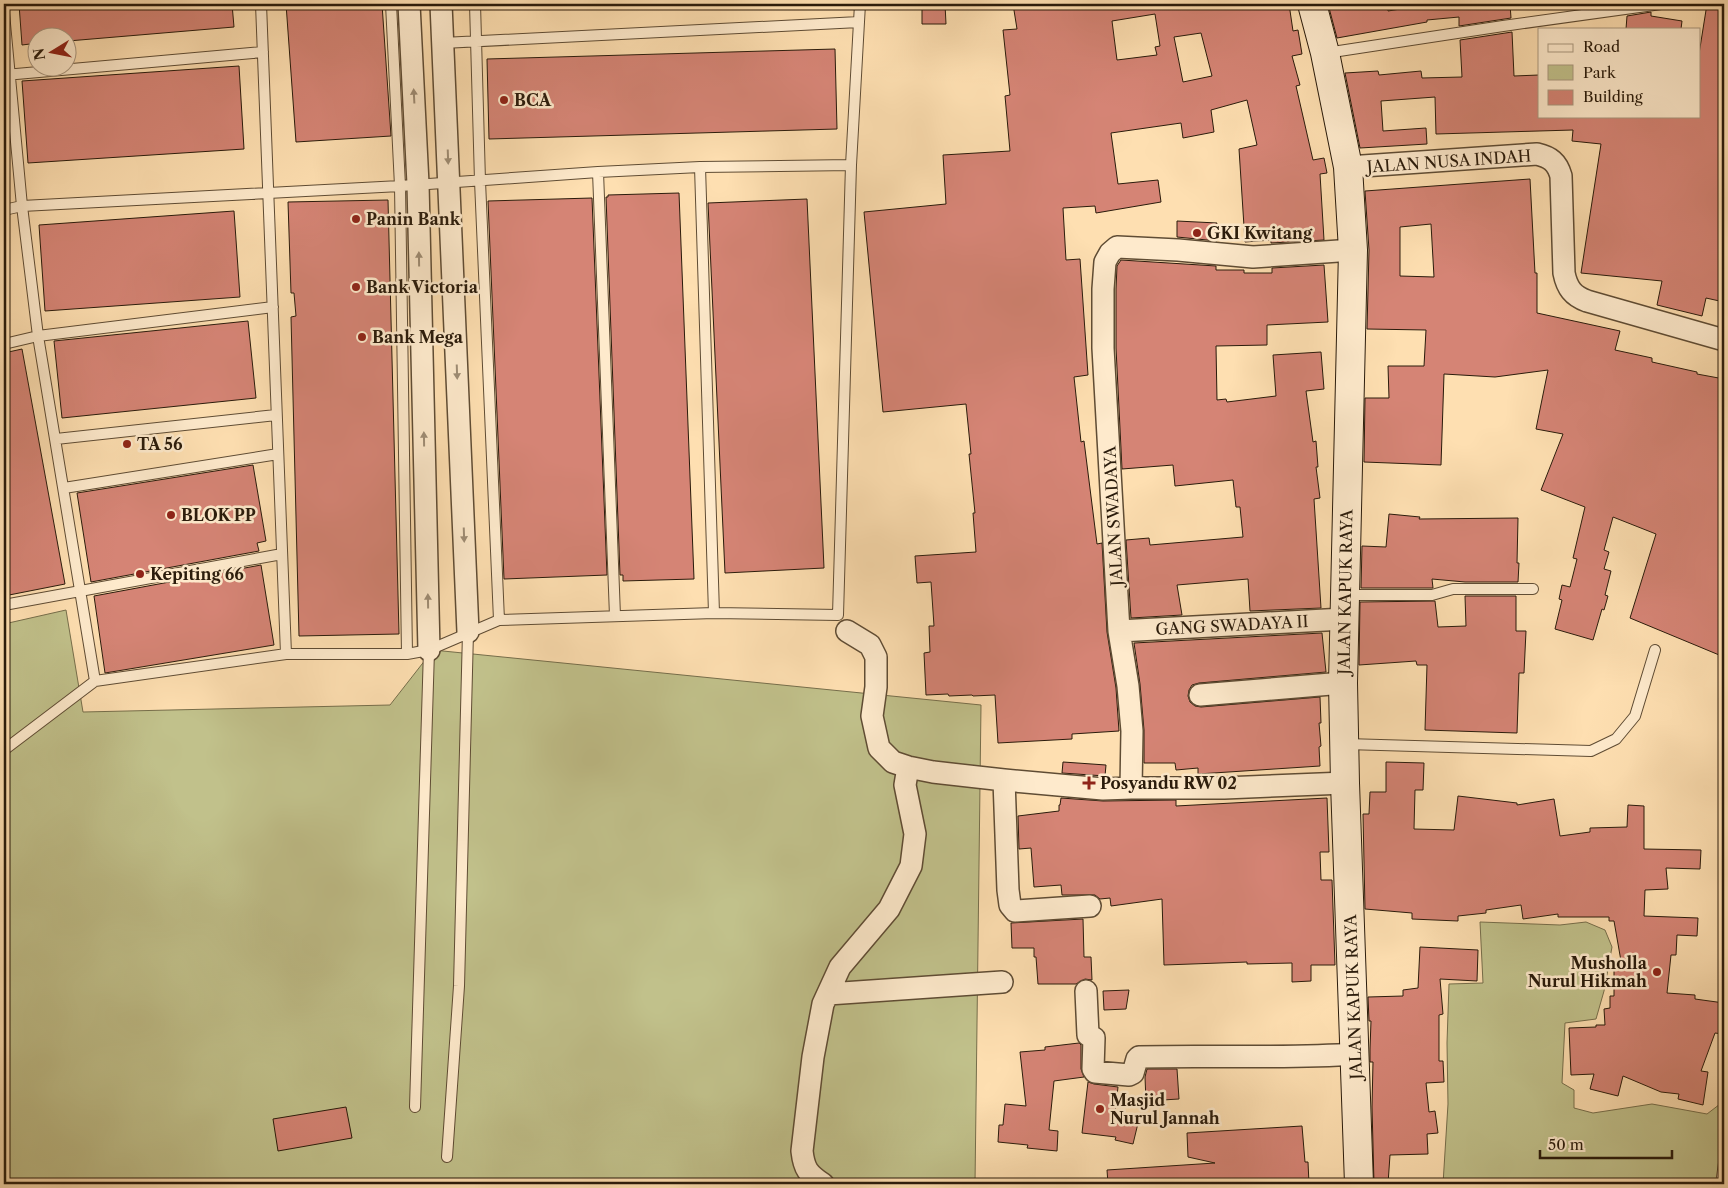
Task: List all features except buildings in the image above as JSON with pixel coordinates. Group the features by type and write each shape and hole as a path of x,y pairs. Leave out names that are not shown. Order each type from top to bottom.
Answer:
{"main road":[{"name":"JALAN KAPUK RAYA","path":"1312,4 1325,53 1348,167 1353,250 1343,684 1359,1184"}],"street":[{"path":"410,4 409,185 429,650"},
{"path":"441,4 468,632"},
{"name":"JALAN NUSA INDAH","path":"1348,167 1537,154 1546,156 1553,160 1558,167 1560,176 1564,273 1566,283 1572,292 1578,298 1587,302 1724,340"},
{"name":"JALAN SWADAYA","path":"1131,788 1132,731 1128,686 1119,632 1103,328 1103,289 1106,262 1110,253 1117,248 1178,250 1252,258 1353,250"},
{"name":"GANG SWADAYA II","path":"1119,632 1344,607"},
{"path":"842,623 870,644 876,658 876,686 872,716 878,748 893,762 908,767 933,772 1102,789 1224,788 1345,783"},
{"path":"1200,695 1343,684"},
{"path":"822,1184 811,1176 803,1165 802,1151 813,1057 823,1004 840,967 889,909 911,866 915,834 905,785 908,767"},
{"path":"1004,780 1010,905 1016,911 1090,906"},
{"path":"828,994 1002,982"},
{"path":"1086,991 1088,1035 1094,1038 1093,1069 1095,1072 1130,1075 1133,1073 1139,1058 1188,1056 1314,1057 1355,1054"}],"lane":[{"path":"261,4 286,654"},
{"path":"392,4 409,185 407,654"},
{"path":"475,4 480,181 499,620"},
{"path":"4,750 95,681 286,654 407,654 429,650 499,620 714,613 842,623 851,165 860,4"},
{"path":"1325,53 1661,4"},
{"path":"4,13 7,75 38,336 95,681"},
{"path":"443,43 859,22"},
{"path":"7,75 263,52"},
{"path":"4,210 22,206 449,183 598,172 700,167 851,165"},
{"path":"700,167 714,613"},
{"path":"598,172 615,616"},
{"path":"4,344 38,336 273,307"},
{"path":"56,439 276,415"},
{"path":"64,488 278,454"},
{"path":"4,605 282,554"},
{"path":"1344,607 1432,595 1453,589 1533,589"},
{"path":"447,1157 459,986 468,632"},
{"path":"415,1107 429,650"},
{"path":"1344,744 1591,751 1616,739 1635,716 1655,650"},
{"path":"1721,1184 1724,1163"}],"green space":[{"path":"66,610 83,712 390,705 433,650 981,705 975,1184 10,1184 4,1150 4,624"},
{"path":"1480,922 1560,925 1586,922 1605,930 1612,947 1604,991 1596,1019 1565,1023 1562,1083 1574,1090 1574,1108 1593,1113 1652,1104 1707,1114 1724,1101 1724,1184 1443,1184 1448,1104 1447,1043 1449,984 1483,983"}],"place":[{"name":"BCA","path":"504,100"},
{"name":"Panin Bank","path":"356,219"},
{"name":"GKI Kwitang","path":"1197,233"},
{"name":"Bank Victoria","path":"356,287"},
{"name":"Bank Mega","path":"362,337"},
{"name":"TA 56","path":"127,444"},
{"name":"BLOK PP","path":"171,515"},
{"name":"Kepiting 66","path":"140,574"},
{"name":"Posyandu RW 02","path":"1089,783"},
{"name":"Musholla Nurul Hikmah","path":"1657,972"},
{"name":"Masjid Nurul Jannah","path":"1100,1109"}]}
